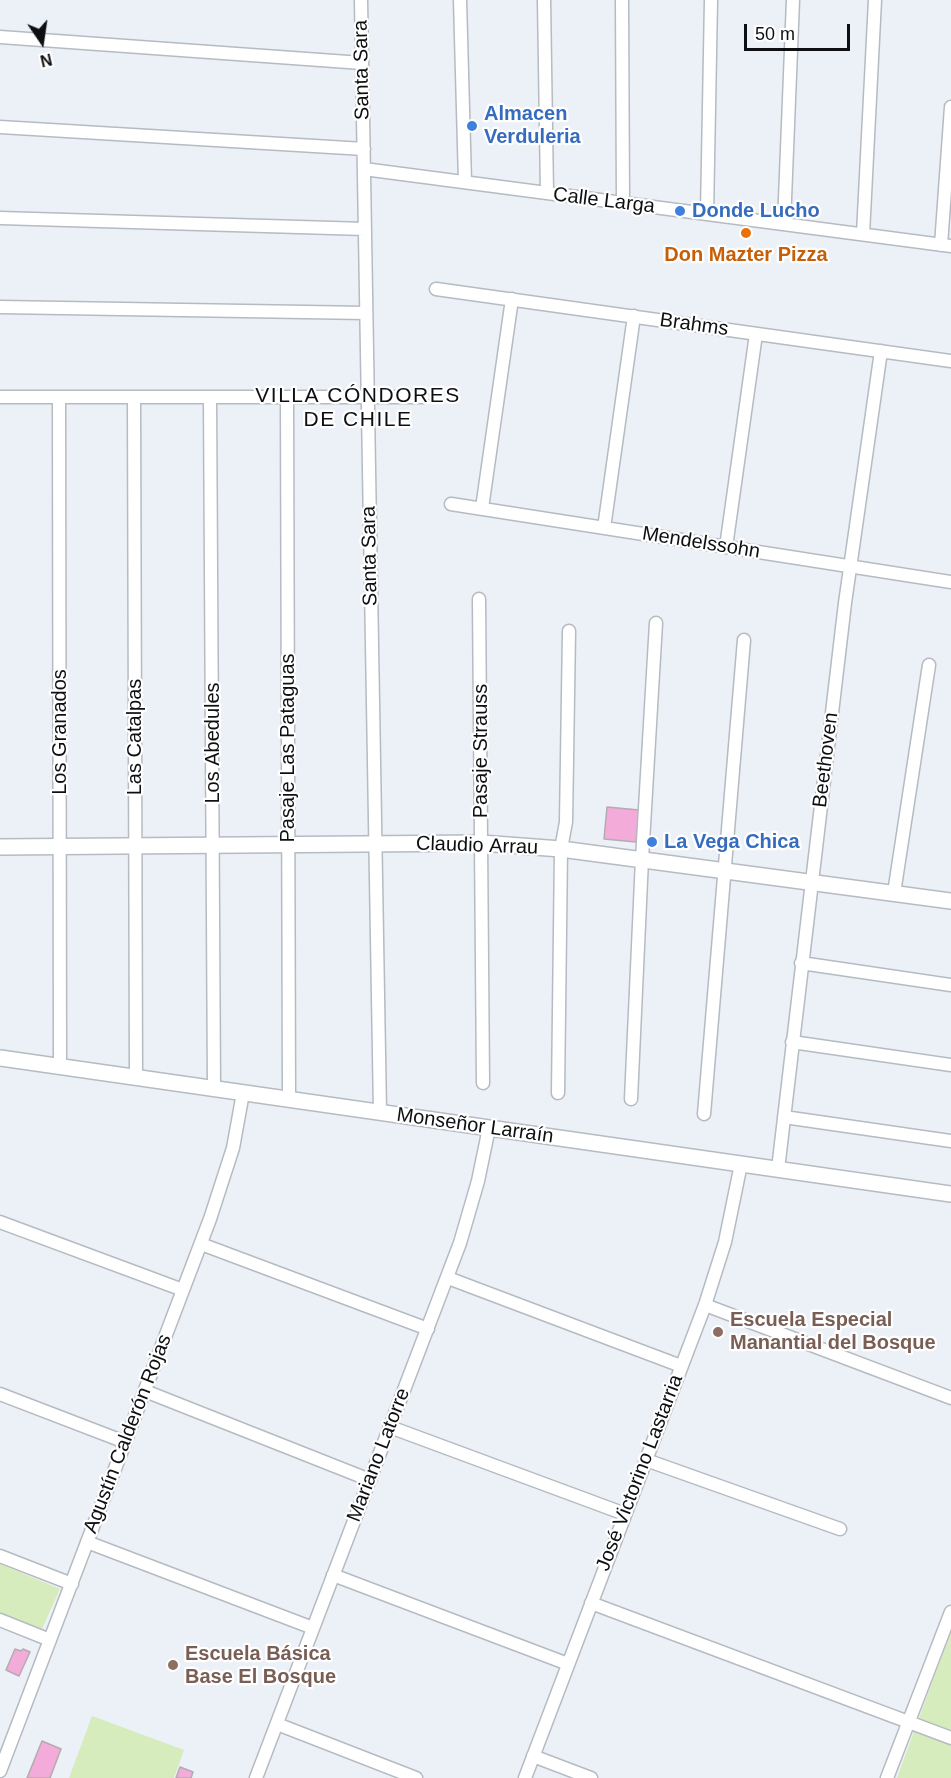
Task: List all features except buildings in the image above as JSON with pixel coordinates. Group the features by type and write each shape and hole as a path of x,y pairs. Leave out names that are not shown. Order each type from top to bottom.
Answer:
{"street":[{"name":"Santa Sara","path":"361,0 380,1112"},
{"path":"460,0 465,182"},
{"path":"544,0 547,193"},
{"path":"622,0 623,203"},
{"path":"707,214 711,0"},
{"path":"784,224 793,0"},
{"path":"863,234 875,0"},
{"path":"0,37 362,63"},
{"path":"946,245 951,107"},
{"path":"0,127 364,148"},
{"name":"Calle Larga","path":"364,169 946,245"},
{"path":"0,218 365,229"},
{"name":"Brahms","path":"436,289 951,361"},
{"path":"482,508 512,299"},
{"path":"0,307 366,313"},
{"path":"604,528 634,316"},
{"path":"726,547 756,334"},
{"name":"Beethoven","path":"778,1169 849,566 881,351"},
{"path":"0,397 423,397"},
{"name":"Los Granados","path":"59,397 60,1067"},
{"name":"Las Catalpas","path":"134,397 136,1078"},
{"name":"Los Abedules","path":"210,397 214,1089"},
{"name":"Pasaje Las Pataguas","path":"287,397 289,1099"},
{"name":"Mendelssohn","path":"451,504 951,582"},
{"name":"Pasaje Strauss","path":"480,599 483,1083"},
{"path":"631,1099 656,623"},
{"path":"558,1093 561,849 566,822 569,631"},
{"path":"704,1114 744,640"},
{"path":"894,893 928,665"},
{"name":"Claudio Arrau","path":"0,847 481,843 561,849 951,901"},
{"path":"801,963 951,985"},
{"path":"792,1042 951,1065"},
{"name":"Monseñor Larraín","path":"0,1058 951,1194"},
{"name":"Agustín Calderón Rojas","path":"0,1771 201,1244 230,1158 243,1093"},
{"path":"784,1117 951,1141"},
{"name":"Mariano Latorre","path":"256,1778 448,1278 471,1208 489,1128"},
{"name":"José Victorino Lastarria","path":"525,1778 705,1305 725,1242 741,1164"},
{"path":"0,1222 183,1290"},
{"path":"201,1244 428,1329"},
{"path":"448,1278 681,1366"},
{"path":"705,1305 951,1398"},
{"path":"145,1391 370,1480"},
{"path":"0,1394 125,1442"},
{"path":"390,1427 625,1514"},
{"path":"646,1460 840,1529"},
{"path":"87,1542 313,1628"},
{"path":"0,1556 72,1584"},
{"path":"333,1575 568,1664"},
{"path":"591,1603 951,1738"},
{"path":"887,1778 951,1612"},
{"path":"0,1620 50,1640"},
{"path":"277,1724 416,1778"},
{"path":"533,1756 591,1778"}],"green space":[{"path":"0,1564 60,1589 42,1629 0,1613"},
{"path":"951,1631 951,1778 897,1778"},
{"path":"92,1716 184,1750 174,1778 69,1778"}],"place":[{"name":"Almacen Verduleria","path":"472,126"},
{"name":"Donde Lucho","path":"680,211"},
{"name":"Don Mazter Pizza","path":"746,233"},
{"name":"La Vega Chica","path":"652,842"},
{"name":"Escuela Especial Manantial del Bosque","path":"718,1332"},
{"name":"Escuela Básica Base El Bosque","path":"173,1665"}],"district":[{"name":"VILLA CÓNDORES DE CHILE","path":"358,408"}]}
